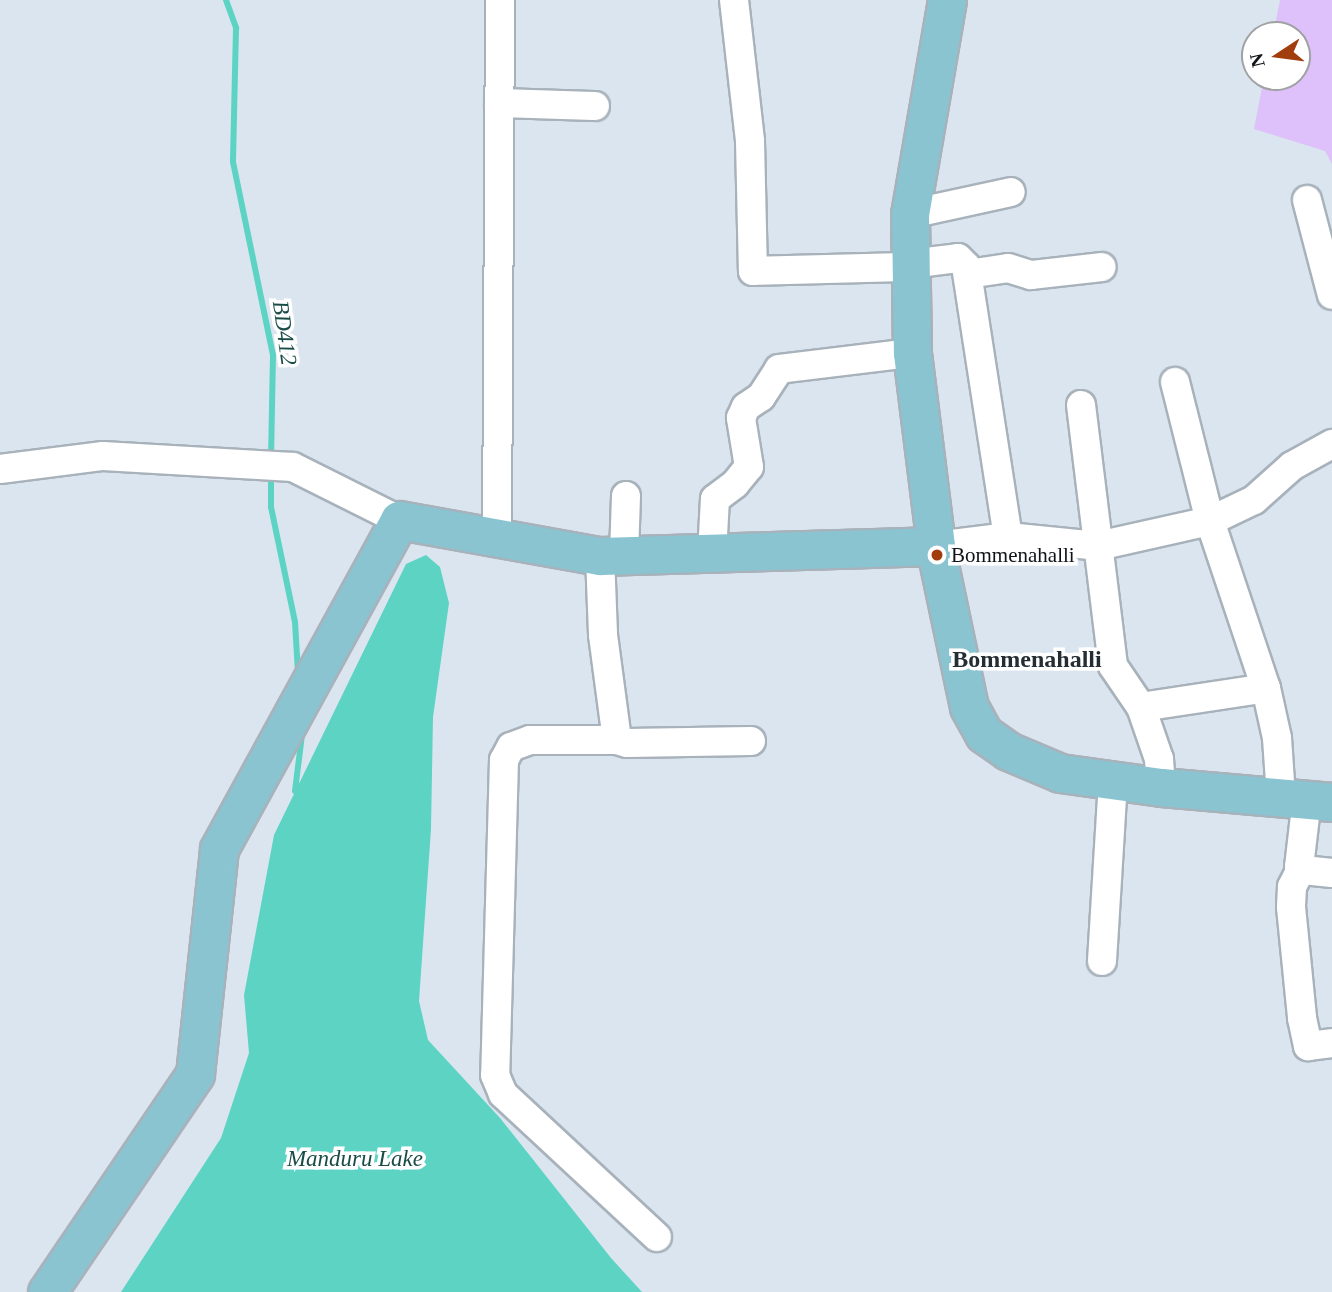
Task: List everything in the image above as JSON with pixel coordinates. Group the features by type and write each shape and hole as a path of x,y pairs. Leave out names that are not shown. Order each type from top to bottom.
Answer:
{"main road":[{"path":"947,0 910,214 912,353 936,546 969,707 984,734 1008,751 1060,773 1113,782 1307,799"},
{"path":"47,1292 195,1074 219,849 400,520 612,556 713,550 936,546"}],"street":[{"path":"496,538 500,0"},
{"path":"734,0 750,141 753,271 910,266 958,258 966,266 1008,537"},
{"path":"499,103 595,106"},
{"path":"910,214 1012,192"},
{"path":"1307,200 1332,295"},
{"path":"968,274 1008,268 1031,275 1102,267"},
{"path":"713,550 715,499 735,484 748,467 741,418 746,407 761,397 779,369 912,353"},
{"path":"1175,382 1210,521 1266,688 1277,738 1307,799 1301,869 1292,887 1291,907 1302,1018 1308,1046 1332,1043"},
{"path":"1080,405 1113,666 1141,707 1159,759 1161,787"},
{"path":"936,546 1008,537 1098,545 1210,521 1254,500 1292,466 1332,444"},
{"path":"0,469 103,456 293,467 400,520"},
{"path":"617,740 603,635 612,556 626,496"},
{"path":"1141,707 1266,688"},
{"path":"657,1237 503,1094 495,1075 504,760 511,747 530,740 617,740 626,743 751,741"},
{"path":"1102,961 1113,782"},
{"path":"1301,869 1332,873"}],"shaded area":[{"path":"1280,0 1332,0 1332,164 1325,151 1254,129 1261,91 1311,91 1311,21 1276,21"}],"water":[{"name":"Manduru Lake","path":"426,555 440,567 449,603 433,717 431,829 419,1001 428,1040 500,1118 611,1258 642,1292 121,1292 221,1138 249,1053 244,995 274,835 406,564"}],"waterway":[{"name":"BD412","path":"226,0 236,28 233,162 273,355 271,458"},
{"name":"BD412","path":"271,472 271,507 295,622 298,672"},
{"name":"BD412","path":"295,791 303,727"}],"place":[{"name":"Bommenahalli","path":"937,555"}],"district":[{"name":"Bommenahalli","path":"1027,660"}]}
